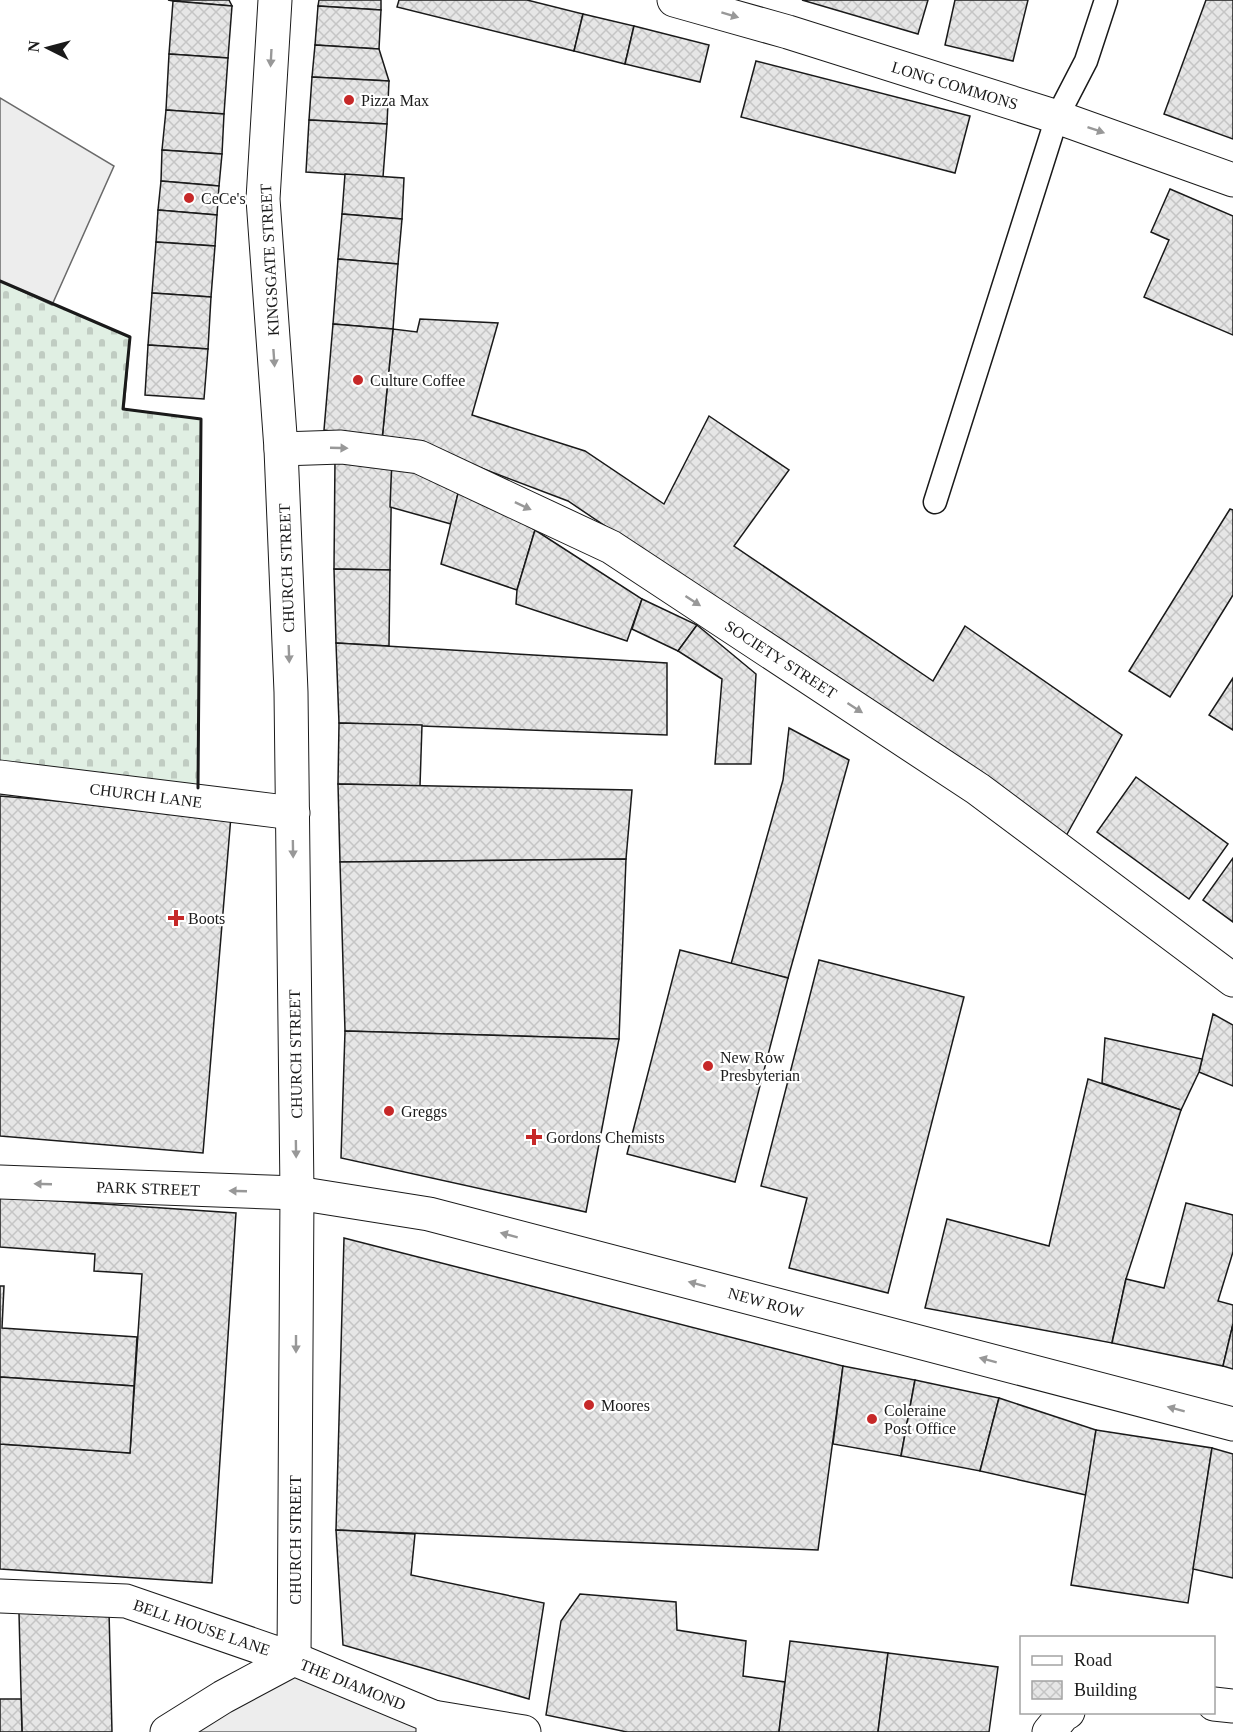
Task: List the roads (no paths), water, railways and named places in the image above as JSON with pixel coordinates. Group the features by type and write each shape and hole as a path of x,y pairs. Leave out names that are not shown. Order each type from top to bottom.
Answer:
{"street":[{"name":"KINGSGATE STREET","path":"275,0 263,199 281,448"},
{"name":"LONG COMMONS","path":"674,0 788,32 1057,117 1233,180"},
{"name":"SOCIETY STREET","path":"281,448 341,447 419,457 611,547 978,789 1233,980"},
{"name":"CHURCH STREET","path":"281,448 291,692 297,1193 294,1659"},
{"name":"CHURCH LANE","path":"0,777 292,813"},
{"name":"PARK STREET","path":"0,1182 297,1193"},
{"name":"NEW ROW","path":"297,1193 429,1214 1233,1424"},
{"name":"BELL HOUSE LANE","path":"0,1596 126,1601 294,1659"},
{"name":"THE DIAMOND","path":"167,1732 223,1697 294,1659 433,1724 524,1732"},
{"path":"1215,1704 1233,1706"},
{"path":"1049,1732 1066,1714"}],"lane":[{"path":"935,502 1057,117 1086,61 1106,0"}],"place":[{"name":"Pizza Max","path":"349,100"},
{"name":"CeCe's","path":"189,198"},
{"name":"Culture Coffee","path":"358,380"},
{"name":"Boots","path":"176,918"},
{"name":"New Row Presbyterian","path":"708,1066"},
{"name":"Greggs","path":"389,1111"},
{"name":"Gordons Chemists","path":"534,1137"},
{"name":"Moores","path":"589,1405"},
{"name":"Coleraine Post Office","path":"872,1419"}]}
